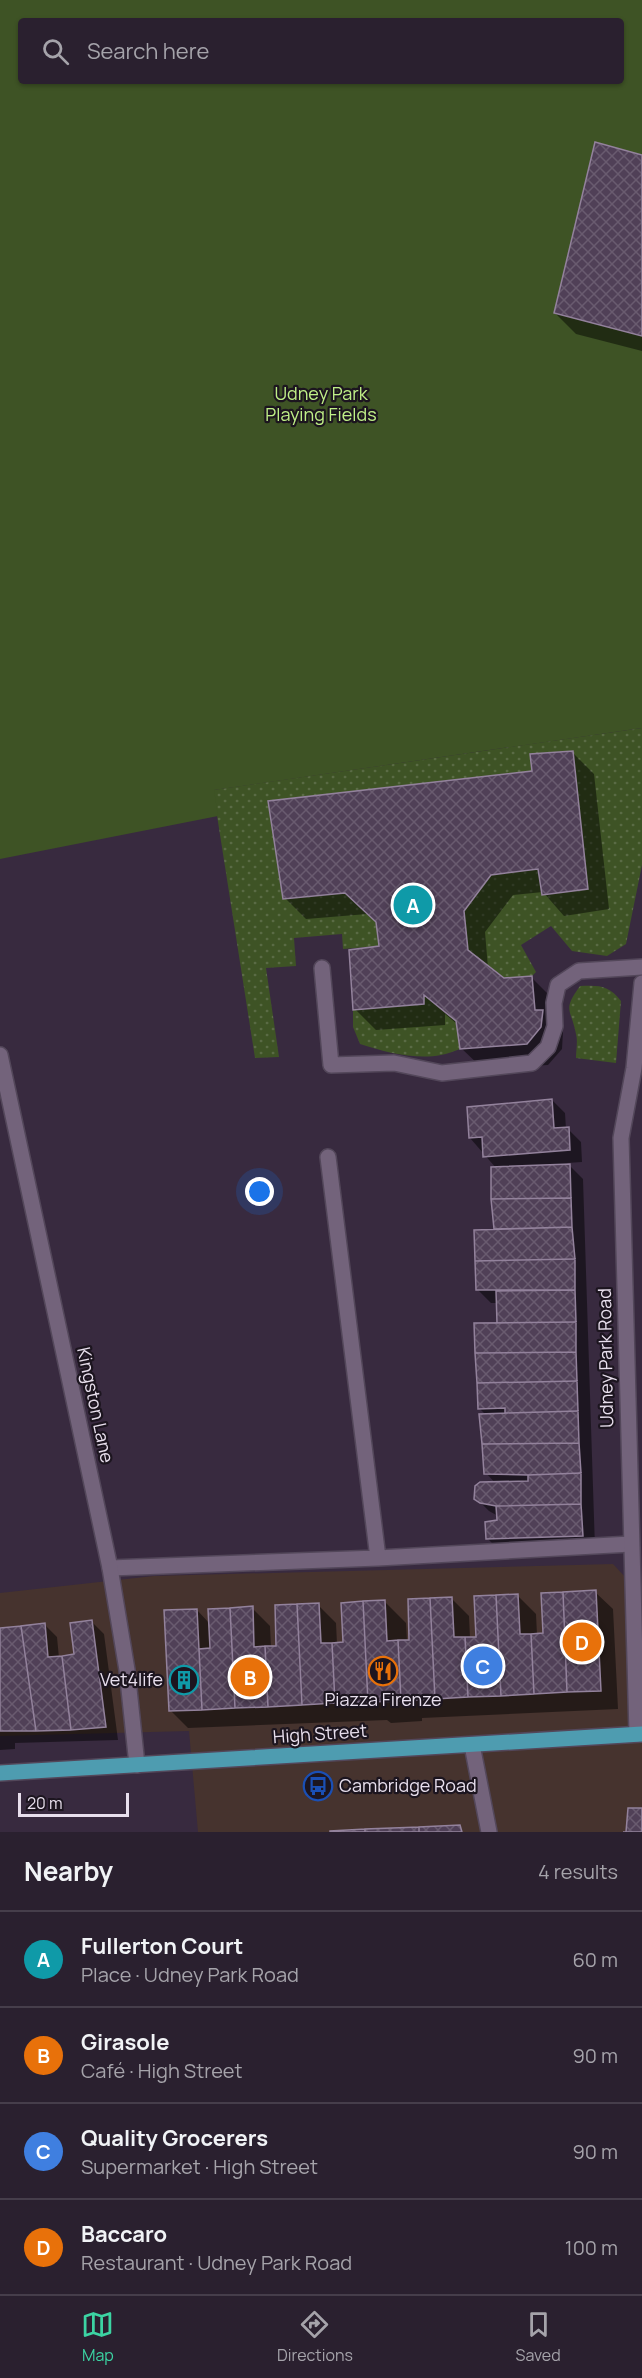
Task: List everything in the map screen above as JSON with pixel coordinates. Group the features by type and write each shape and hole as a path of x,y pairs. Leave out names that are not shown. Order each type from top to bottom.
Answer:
{"main road":[{"name":"High Street","path":"0,1773 640,1734"}],"street":[{"path":"322,968 331,1065 394,1064 442,1073 532,1063 548,1047 555,1026 554,1003 558,985 579,971 642,967"},
{"name":"Udney Park Road","path":"640,1734 631,1544 621,1138 634,1068 642,983"},
{"name":"Kingston Lane","path":"0,1055 110,1568 127,1670 137,1765"},
{"path":"328,1157 378,1558"},
{"path":"110,1568 378,1558 631,1544"},
{"path":"472,1745 489,1832"}],"shaded area":[{"path":"613,1564 642,1595 642,1832 198,1832 189,1731 0,1736 0,1593 154,1576"}],"green space":[{"name":"Udney Park Playing Fields","path":"0,0 642,0 642,728 214,790 218,816 0,859"},
{"path":"642,728 642,865 626,944 607,956 572,951 551,926 521,945 536,972 532,976 504,978 468,950 464,911 491,875 538,869 542,895 588,888 573,751 530,754 532,771 268,801 283,899 345,893 376,922 379,946 343,949 342,934 294,938 296,966 266,968 279,1057 255,1058 213,790"},
{"path":"580,986 603,987 621,1001 616,1063 576,1058 577,1037 569,1010 571,1000"},
{"path":"424,995 456,1021 460,1049 441,1055 421,1057 360,1044 353,1027 353,1010 424,1004"}],"building":[{"path":"595,142 642,155 642,336 554,313"},
{"path":"573,751 588,889 542,895 538,869 491,875 464,911 468,950 504,978 532,976 535,1010 543,1010 541,1027 527,1044 460,1049 456,1021 424,995 424,1004 353,1010 349,950 379,946 376,922 345,893 283,899 268,801 532,771 530,754"},
{"path":"552,1099 554,1128 569,1127 570,1150 483,1157 482,1137 469,1138 467,1107"},
{"path":"570,1164 571,1198 491,1199 491,1167"},
{"path":"571,1198 572,1227 494,1229 491,1199"},
{"path":"572,1227 575,1259 475,1261 474,1230"},
{"path":"575,1259 575,1290 476,1290 475,1261"},
{"path":"575,1290 576,1322 497,1323 496,1291"},
{"path":"576,1322 576,1352 475,1353 474,1323"},
{"path":"576,1352 577,1381 477,1383 475,1353"},
{"path":"577,1381 578,1411 505,1413 505,1408 478,1409 477,1383"},
{"path":"578,1411 579,1443 482,1444 479,1414"},
{"path":"579,1443 581,1473 484,1474 482,1444"},
{"path":"581,1473 581,1504 496,1506 480,1503 474,1499 475,1486 480,1482 528,1481 528,1475"},
{"path":"581,1504 583,1536 486,1539 485,1522 497,1520 496,1506"},
{"path":"596,1590 601,1691 567,1692 563,1592"},
{"path":"563,1592 567,1692 534,1694 531,1634 543,1633 541,1593"},
{"path":"518,1594 520,1634 531,1634 534,1694 501,1696 496,1595"},
{"path":"496,1595 501,1696 468,1697 465,1637 476,1637 474,1596"},
{"path":"452,1597 454,1637 465,1637 468,1697 435,1699 430,1598"},
{"path":"430,1598 435,1699 401,1701 398,1640 409,1640 408,1599"},
{"name":"Piazza Firenze","path":"385,1600 387,1641 398,1640 401,1701 368,1702 363,1601"},
{"path":"363,1601 368,1702 335,1703 332,1643 343,1642 341,1603"},
{"path":"319,1603 321,1643 332,1643 335,1703 302,1705 297,1604"},
{"path":"297,1604 302,1705 268,1707 265,1646 276,1646 275,1605"},
{"path":"253,1606 254,1647 265,1646 268,1707 235,1708 230,1608"},
{"path":"230,1608 235,1708 202,1710 199,1649 210,1648 208,1609"},
{"name":"Vet4life","path":"197,1609 202,1710 169,1711 164,1610"},
{"path":"92,1620 106,1727 71,1730 62,1656 74,1654 70,1623"},
{"path":"45,1623 48,1657 62,1656 71,1730 36,1731 21,1626"},
{"path":"21,1626 36,1731 0,1731 0,1628"},
{"path":"628,1808 642,1808 642,1832 626,1832"},
{"path":"460,1825 462,1832 419,1832 419,1827"},
{"path":"419,1827 419,1832 365,1832 365,1829"},
{"path":"365,1829 365,1832 330,1832 330,1831"}],"place":[{"name":"Fullerton Court","path":"413,905"},
{"name":"Baccaro","path":"582,1642"},
{"name":"Quality Grocerers","path":"483,1666"},
{"name":"Piazza Firenze","path":"383,1671"},
{"name":"Girasole","path":"250,1677"},
{"name":"Vet4life","path":"184,1680"},
{"name":"Cambridge Road","path":"318,1786"}]}
